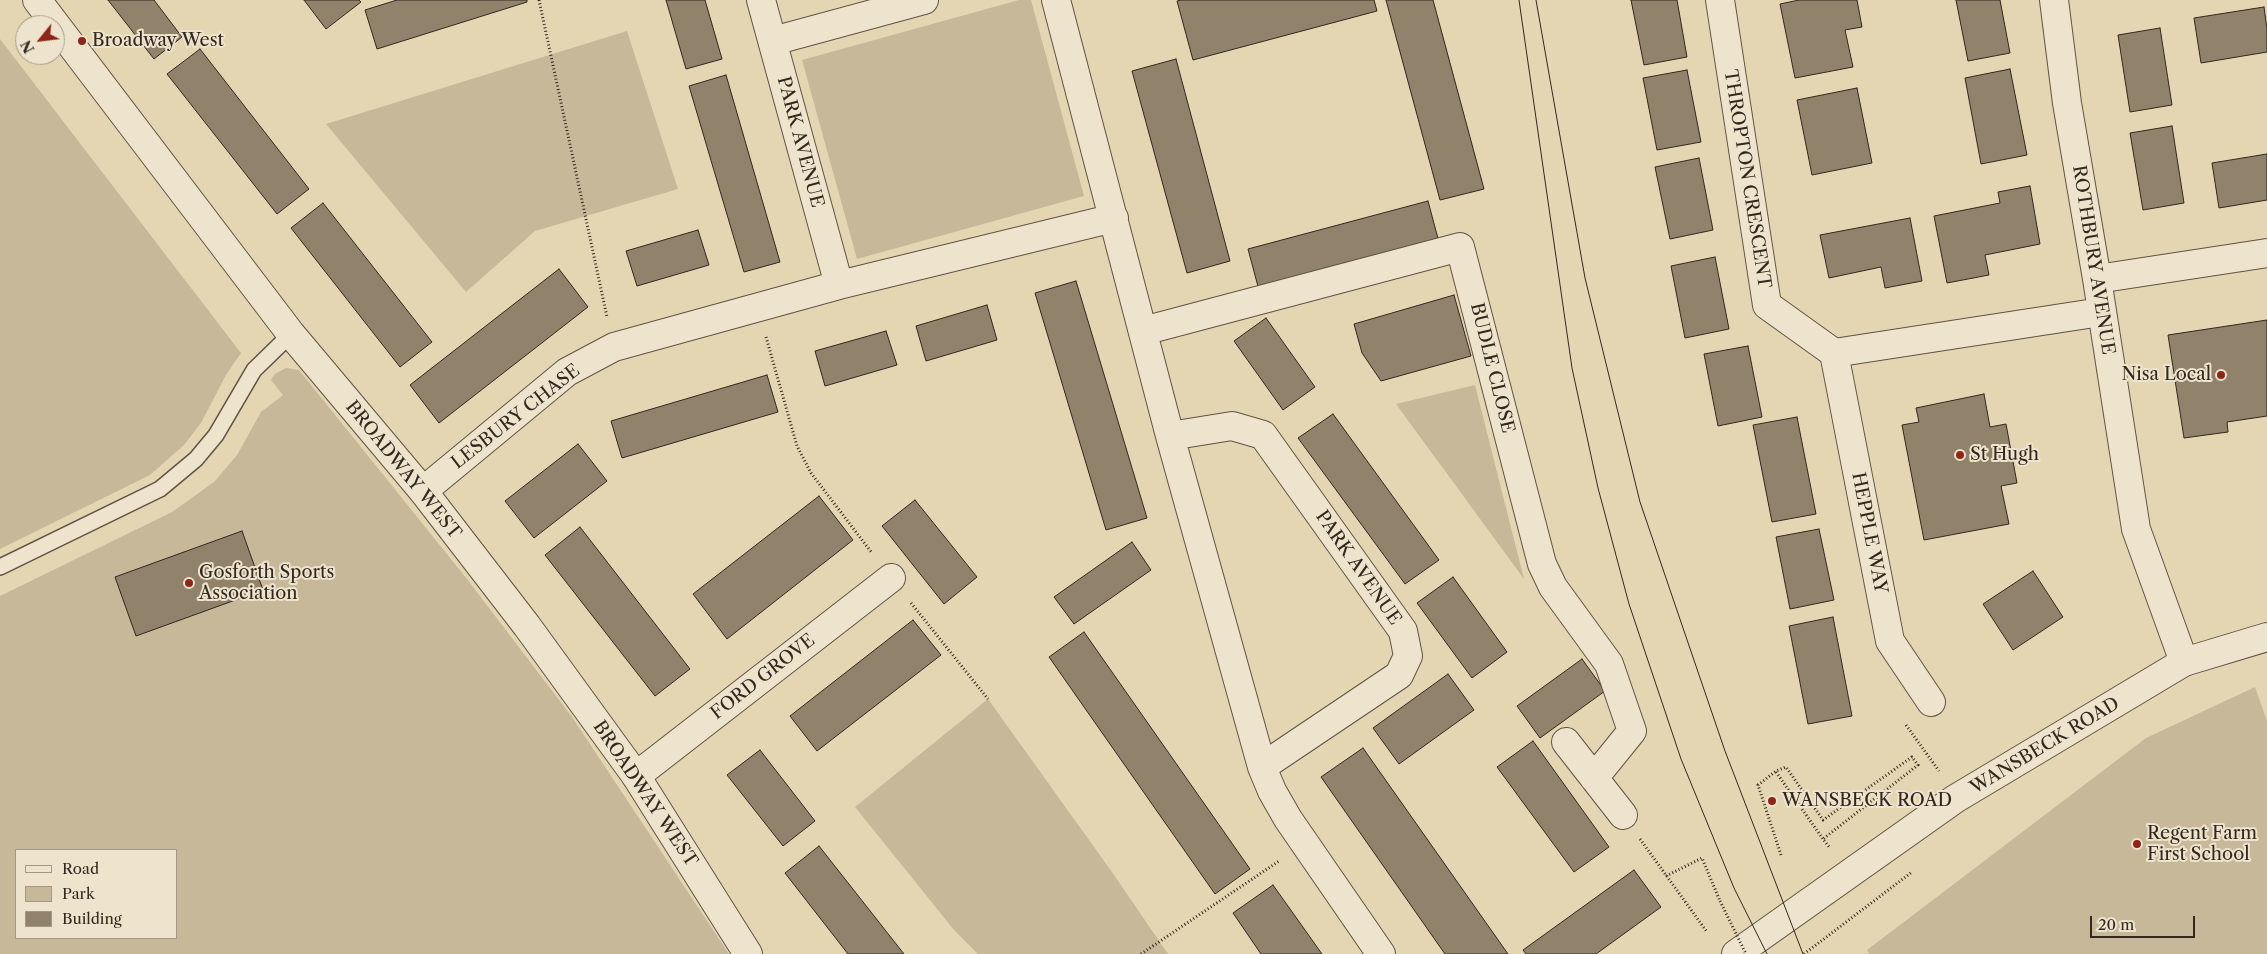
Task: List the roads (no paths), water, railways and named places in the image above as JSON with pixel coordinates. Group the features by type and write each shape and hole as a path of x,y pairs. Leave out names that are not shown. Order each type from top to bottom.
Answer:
{"street":[{"name":"BROADWAY WEST","path":"38,0 291,334 423,491 527,626 636,776 748,954"},
{"name":"PARK AVENUE","path":"761,0 839,285"},
{"path":"773,41 924,0"},
{"path":"1056,0 1170,436 1262,768 1272,792 1304,843 1380,954"},
{"name":"THROPTON CRESCENT","path":"1720,0 1766,305 1834,353"},
{"name":"ROTHBURY AVENUE","path":"2054,0 2067,103 2136,528 2184,662"},
{"path":"839,285 1114,218"},
{"name":"BUDLE CLOSE","path":"1142,331 1460,246 1542,564 1553,587 1609,664 1632,731 1594,778"},
{"path":"2097,279 2267,253"},
{"name":"LESBURY CHASE","path":"423,491 566,372 614,347 839,285"},
{"path":"1834,353 2101,312"},
{"name":"HEPPLE WAY","path":"1834,353 1890,641 1931,702"},
{"name":"PARK AVENUE","path":"1170,436 1232,426 1263,435 1402,631 1408,656 1399,675 1262,768"},
{"name":"FORD GROVE","path":"636,776 891,578"},
{"name":"WANSBECK ROAD","path":"1736,954 1955,799 2184,662 2267,637"},
{"path":"1566,742 1623,814"}],"lane":[{"path":"0,567 160,489 196,460 216,435 254,370 291,334"}],"tram line":[{"path":"1519,0 1572,368 1598,488 1629,604 1681,759 1734,888 1767,954"},
{"path":"1536,0 1585,278 1640,502 1725,751 1803,954"}],"place":[{"name":"Broadway West","path":"82,41"},
{"name":"Nisa Local","path":"2221,375"},
{"name":"St Hugh","path":"1960,455"},
{"name":"Gosforth Sports Association","path":"189,583"},
{"name":"WANSBECK ROAD","path":"1772,801"},
{"name":"Regent Farm First School","path":"2137,844"}]}
